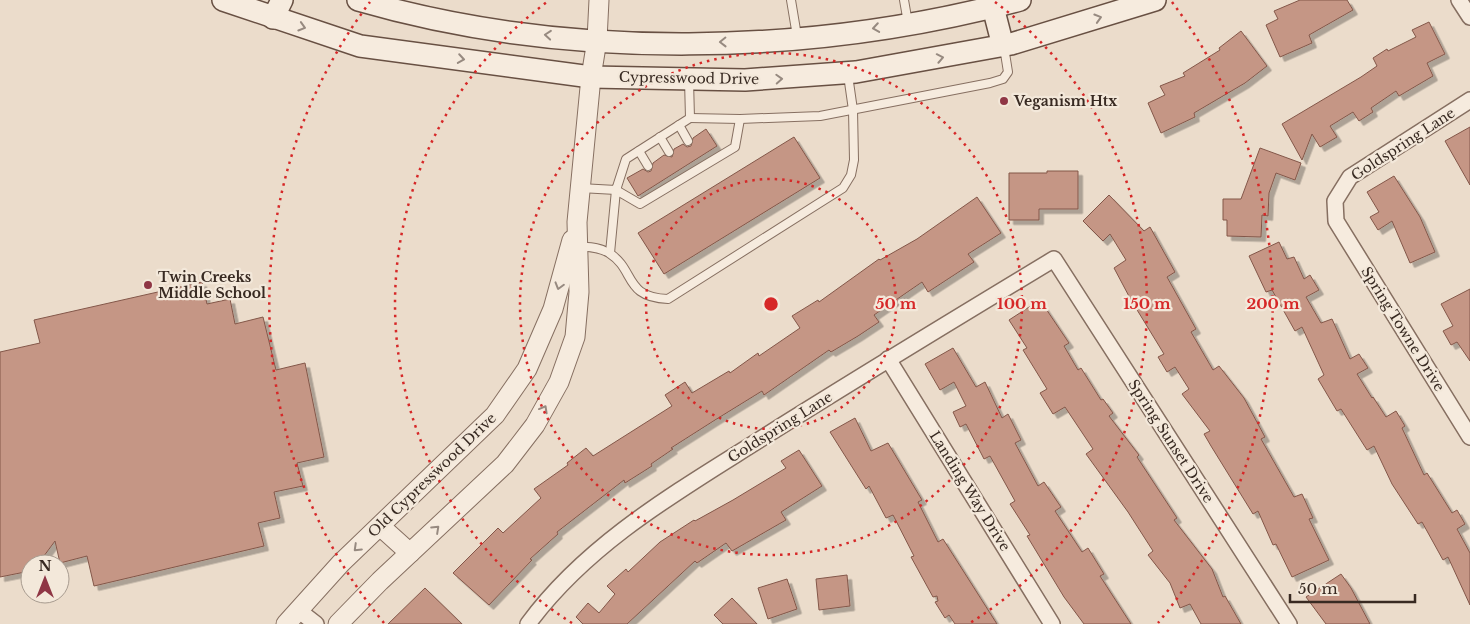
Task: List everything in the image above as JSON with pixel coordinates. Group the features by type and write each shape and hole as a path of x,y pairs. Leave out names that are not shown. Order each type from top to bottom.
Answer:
{"main road":[{"name":"Cypresswood Drive","path":"223,0 278,9 360,46 591,77 689,80 745,80 848,73 1003,46 1154,0"},
{"path":"358,0 436,19 510,32 597,40 682,43 758,42 797,38 908,23 1020,0"},
{"path":"993,7 1003,46"}],"street":[{"name":"Old Cypresswood Drive","path":"338,624 505,464 536,425 559,382 575,337 580,292 577,222 591,77 597,40 599,0"},
{"path":"1459,0 1470,16"},
{"name":"Goldspring Lane","path":"1336,221 1335,201 1350,176 1470,100"},
{"name":"Spring Towne Drive","path":"1336,221 1470,437"},
{"name":"Old Cypresswood Drive","path":"292,617 341,563 495,415 527,369 553,309 577,222"},
{"name":"Goldspring Lane","path":"528,624 540,608 588,559 663,501 888,359 1054,259"},
{"name":"Spring Sunset Drive","path":"1054,259 1289,624"},
{"name":"Landing Way Drive","path":"888,359 1052,624"},
{"path":"380,526 410,553"},
{"path":"292,617 316,624"}],"lane":[{"path":"791,0 797,38"},
{"path":"904,0 908,23"},
{"path":"610,253 616,190 626,159 690,118 740,119 820,116 990,83 1003,79 1008,72 1008,59 1003,46"},
{"path":"578,246 602,249 610,253 635,286 649,298 668,299 843,188 851,175 854,160 853,110 848,73"},
{"path":"689,80 690,118"},
{"path":"580,188 616,190 640,204 660,187 684,177 735,147 740,119"},
{"path":"679,125 688,141"},
{"path":"660,137 669,152"},
{"path":"639,151 648,166"},
{"path":"698,158 703,166"},
{"path":"680,170 684,177"}],"building":[{"path":"1300,0 1347,0 1353,10 1309,35 1312,43 1280,57 1266,25 1278,19 1274,11"},
{"path":"1429,22 1445,54 1427,63 1433,76 1399,96 1396,91 1371,108 1373,112 1359,121 1353,112 1330,126 1337,137 1320,147 1312,134 1302,160 1282,124 1377,66 1373,58 1387,49 1388,51 1416,37 1412,30"},
{"path":"1241,31 1267,66 1245,83 1194,113 1195,117 1161,133 1148,103 1165,95 1160,86 1185,76 1183,73 1220,50 1219,48"},
{"path":"1470,127 1470,185 1445,141"},
{"path":"706,129 717,146 638,196 627,178 643,169 648,172 651,171 653,163 664,155 672,157 674,149 683,144 687,147 691,146 693,138"},
{"path":"794,137 820,178 664,274 638,233"},
{"path":"1260,148 1301,163 1295,180 1276,173 1269,193 1268,216 1262,215 1261,237 1227,236 1227,220 1223,220 1223,199 1241,199"},
{"path":"1047,171 1078,171 1078,209 1039,209 1039,220 1009,220 1009,173 1047,173"},
{"path":"1394,176 1420,217 1435,252 1410,263 1392,221 1378,230 1370,217 1379,212 1367,192"},
{"path":"1109,195 1144,231 1150,227 1175,272 1167,277 1196,329 1191,332 1213,370 1219,366 1244,398 1265,437 1261,439 1294,497 1302,494 1313,518 1309,519 1329,560 1292,577 1276,544 1273,545 1258,511 1253,514 1211,446 1204,434 1210,431 1182,394 1189,389 1175,367 1167,372 1158,357 1164,354 1114,268 1126,260 1110,234 1103,241 1083,221"},
{"path":"977,197 1001,233 968,254 974,262 928,292 922,282 874,315 879,322 858,336 831,352 829,350 764,395 762,391 671,448 673,449 651,464 652,466 625,483 624,480 557,532 558,534 530,559 532,560 489,605 453,573 498,528 503,533 541,498 534,489 568,465 567,463 586,448 593,456 672,406 665,395 685,382 692,393 729,371 730,373 758,353 759,356 800,328 792,316 818,300 819,302 879,259 917,239"},
{"path":"1279,242 1287,259 1294,257 1304,279 1310,275 1319,290 1306,297 1321,323 1332,319 1350,359 1359,354 1368,368 1357,374 1386,417 1396,411 1405,426 1402,428 1424,475 1427,473 1452,513 1457,510 1465,524 1457,529 1470,553 1470,605 1448,557 1443,560 1422,522 1418,524 1392,484 1374,446 1367,450 1341,409 1337,411 1318,379 1324,375 1302,327 1295,331 1272,290 1266,292 1249,256"},
{"path":"202,282 207,304 230,299 235,324 263,317 276,370 305,363 324,457 297,463 303,486 274,492 280,518 258,523 264,546 94,586 87,556 70,560 70,554 58,554 55,541 45,554 20,554 20,573 0,577 0,352 40,343 34,320"},
{"path":"1470,289 1470,361 1457,342 1451,345 1443,331 1453,326 1441,304"},
{"path":"1040,300 1069,343 1064,346 1078,370 1081,368 1101,400 1103,399 1113,413 1109,416 1139,455 1137,457 1177,518 1174,520 1212,569 1223,597 1225,596 1241,624 1201,624 1190,604 1180,608 1170,583 1148,555 1153,551 1128,512 1086,454 1093,449 1065,407 1053,414 1040,393 1047,389 1023,350 1027,348 1009,320"},
{"path":"953,348 976,387 985,382 1002,418 1008,414 1021,440 1015,443 1038,486 1044,482 1061,507 1055,511 1082,552 1088,548 1104,574 1100,576 1131,624 1084,624 1064,597 1027,536 1030,535 1010,504 1015,501 990,456 984,459 966,424 960,427 953,412 966,406 954,382 940,390 925,364"},
{"path":"855,418 871,451 888,443 922,500 918,502 938,542 943,539 997,624 955,624 949,615 945,618 935,602 938,601 937,596 933,597 911,557 914,556 893,515 886,518 869,486 866,489 830,432"},
{"path":"799,450 822,486 781,512 786,520 732,551 726,543 697,563 695,561 627,624 583,624 576,617 588,603 599,613 615,594 607,586 626,569 628,572 660,542 694,520 733,500 786,468 781,461"},
{"path":"1341,574 1351,588 1370,624 1326,624 1306,597"},
{"path":"847,575 850,606 819,610 816,579"},
{"path":"787,579 797,609 768,619 758,588"},
{"path":"425,588 462,624 388,624"},
{"path":"732,598 757,624 723,624 714,615"}],"place":[{"name":"Veganism Htx","path":"1004,101"},
{"name":"Twin Creeks Middle School","path":"148,285"}]}
